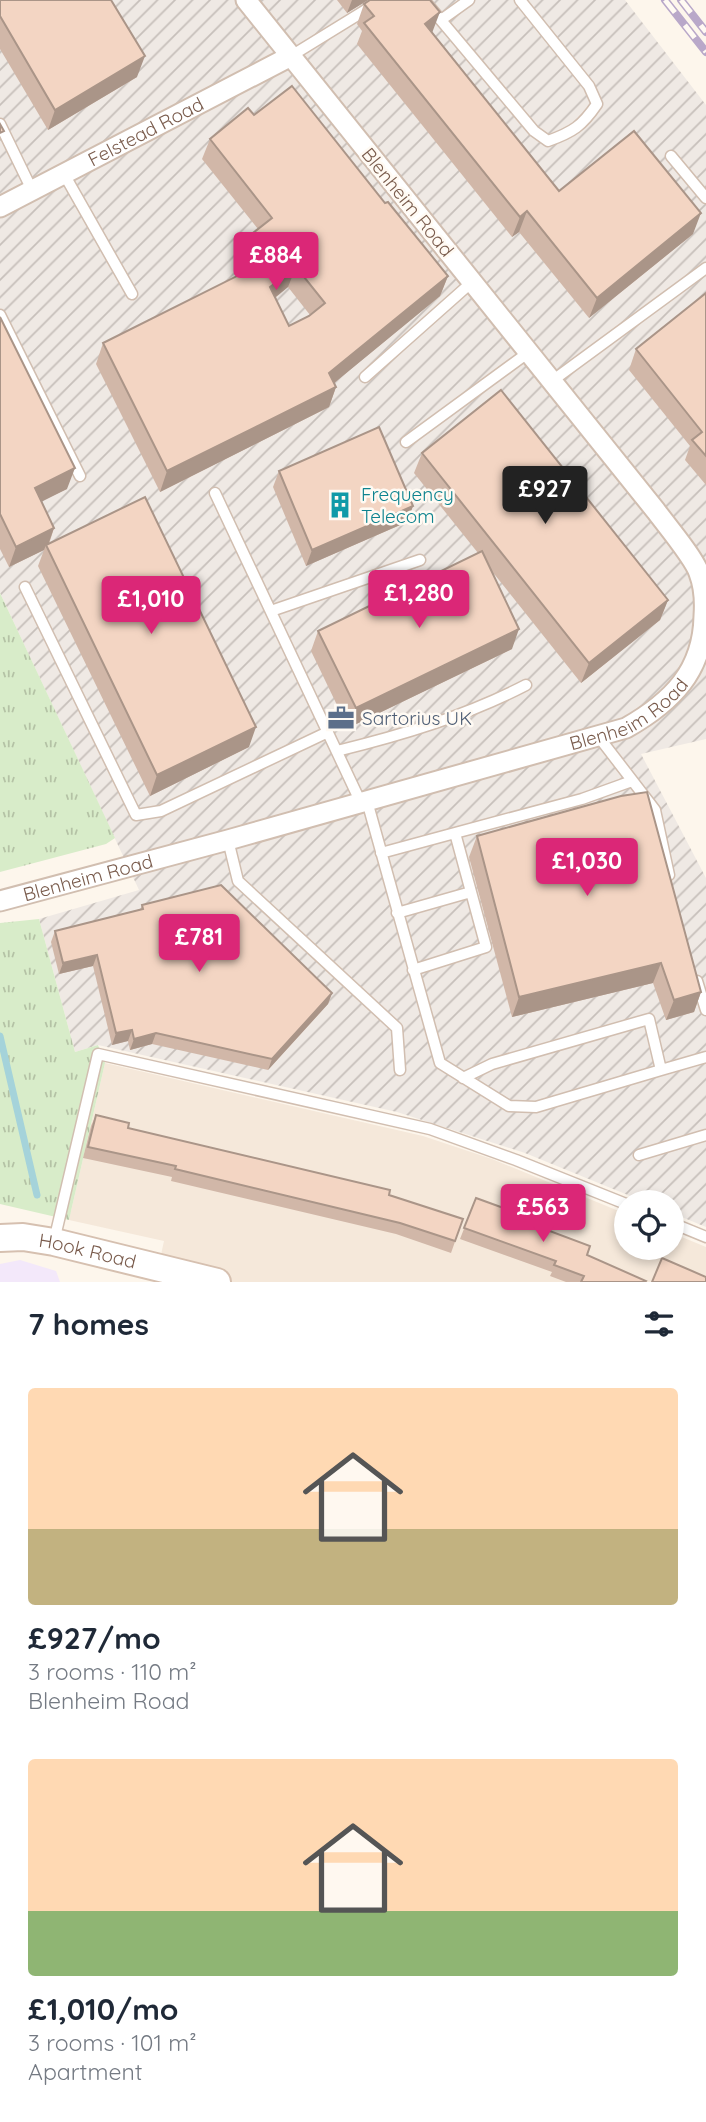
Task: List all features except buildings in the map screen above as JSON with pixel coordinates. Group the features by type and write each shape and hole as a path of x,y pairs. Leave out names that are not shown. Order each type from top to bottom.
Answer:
{"main road":[{"name":"Hook Road","path":"0,1238 23,1237 54,1242 141,1273 217,1282"}],"street":[{"name":"Blenheim Road","path":"0,901 228,840 626,727 644,717 677,691 694,664 704,638 704,587 699,572 656,511 246,0"},
{"name":"Felstead Road","path":"0,207 291,56"}],"lane":[{"path":"291,56 382,0"},
{"path":"424,0 534,131 548,141 567,134 585,122 597,104 590,86 520,0"},
{"path":"441,20 469,0"},
{"path":"0,124 32,190"},
{"path":"671,156 706,198"},
{"path":"64,174 132,294"},
{"path":"552,381 706,268"},
{"path":"365,377 472,282"},
{"path":"0,315 80,476"},
{"path":"405,442 529,352"},
{"path":"215,493 337,751 364,802 440,1062 509,1107 536,1107 706,1057"},
{"path":"271,611 420,560"},
{"path":"25,587 136,815 161,811 328,732"},
{"path":"337,751 401,735 444,720 495,701 526,685"},
{"path":"598,735 655,810 671,884"},
{"path":"381,853 582,799 632,781"},
{"path":"413,970 486,947 456,833"},
{"path":"228,840 238,881 397,1028 400,1070"},
{"path":"397,912 471,892"},
{"path":"695,972 706,1010"},
{"path":"463,1078 492,1064 649,1019 661,1070"},
{"path":"54,1242 97,1054 430,1129 614,1199"},
{"path":"639,1155 706,1135"},
{"path":"684,1228 706,1237"}],"shaded area":[{"path":"0,0 625,0 706,105 706,739 641,754 706,878 706,1227 684,1218 684,1190 616,1190 525,1153 397,1112 98,1045 75,1052 39,919 139,890 0,593"},
{"path":"105,1063 423,1136 492,1159 614,1209 614,1260 684,1260 684,1238 706,1247 706,1282 155,1282 164,1241 69,1220"},
{"path":"20,1260 56,1271 60,1282 0,1282 0,1264"}],"green space":[{"path":"0,593 115,838 106,844 0,872"},
{"path":"39,919 75,1052 98,1045 105,1063 69,1220 0,1204 0,923"}],"waterway":[{"path":"0,1036 37,1195"}],"railway":[{"path":"665,0 706,52"},
{"path":"681,0 706,32"}],"place":[{"name":"Frequency Telecom","path":"340,505"},
{"name":"Sartorius UK","path":"341,718"}]}
